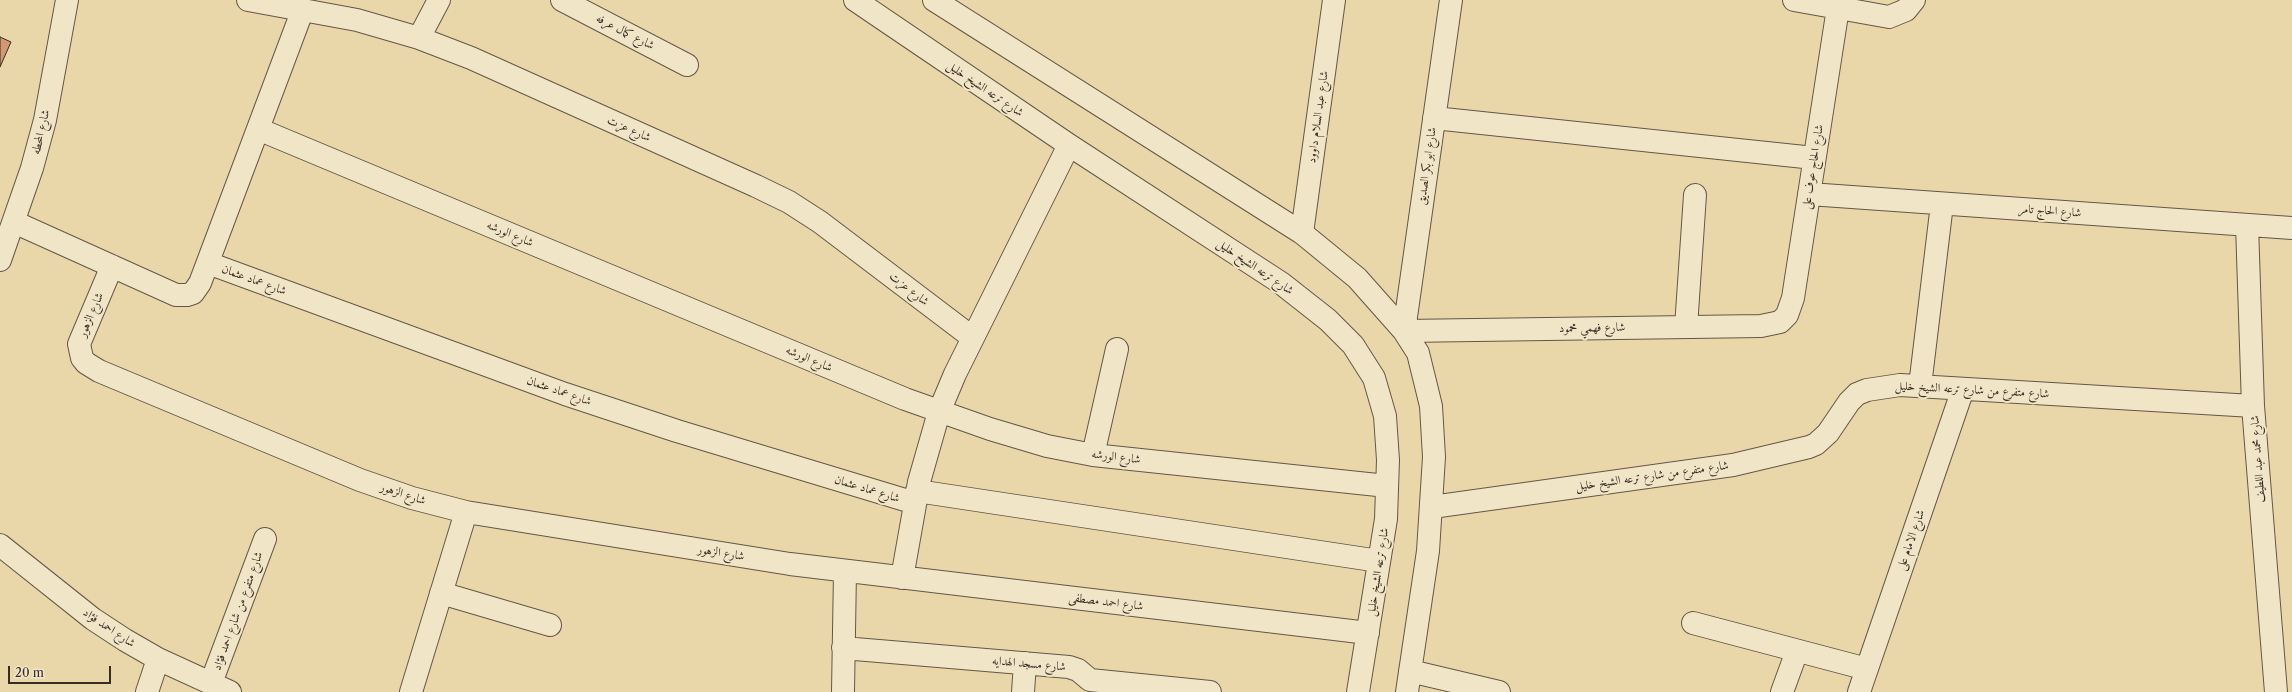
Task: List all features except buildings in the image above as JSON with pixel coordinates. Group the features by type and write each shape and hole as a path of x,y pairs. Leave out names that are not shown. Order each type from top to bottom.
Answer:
{"street":[{"name":"شارع المحطه","path":"0,260 32,168 45,120 67,0"},
{"name":"شارع عزت","path":"248,0 357,20 419,38 471,58 789,202 844,240 973,338"},
{"path":"419,38 439,0"},
{"name":"شارع كمال عرفه","path":"562,0 687,65"},
{"name":"شارع ترعه الشيخ خليل","path":"854,0 1069,145 1281,283 1328,320 1353,345 1374,378 1385,416 1388,460 1386,519 1358,692"},
{"name":"شارع عبد السلام داوود","path":"1302,233 1334,0"},
{"name":"شارع ابو بكر الصديق","path":"1404,331 1451,0"},
{"path":"1794,0 1889,17 1906,10 1914,0"},
{"path":"946,4 1302,233 1357,278 1404,331 1418,353 1431,406 1434,457 1428,551 1409,682 1499,692"},
{"name":"شارع الحاج عوف على","path":"1780,322 1791,307 1838,8"},
{"path":"14,222 182,296 193,293 197,289 208,263 303,9"},
{"path":"1434,118 1814,158"},
{"name":"شارع الورشه","path":"258,129 890,393 939,412 1046,446 1094,455 1387,486"},
{"path":"902,578 916,497 939,412 973,338 1069,145"},
{"name":"شارع الحاج تامر","path":"1809,194 2292,228"},
{"path":"1686,327 1695,195"},
{"path":"1920,386 1942,204"},
{"name":"شارع محمد عبد اللطيف","path":"2247,225 2253,406 2276,692"},
{"name":"شارع عماد عثمان","path":"208,263 565,394 676,431 916,497 1380,561"},
{"name":"شارع الزهور","path":"112,266 79,344 82,358 91,368 360,480 412,498 466,512 782,563 845,571"},
{"name":"شارع فهمي محمود","path":"1404,331 1761,326 1780,322"},
{"path":"1094,455 1117,349"},
{"name":"شارع متفرع من شارع ترعه الشيخ خليل","path":"1432,507 1733,465 1794,450 1809,446 1822,439 1849,402 1857,394 1867,390 1900,385 2253,406"},
{"name":"شارع الامام على","path":"1859,692 1963,388"},
{"path":"411,692 466,512"},
{"name":"شارع متفرع من شارع احمد فؤاد","path":"221,688 264,539"},
{"name":"شارع احمد فؤاد","path":"0,545 93,619 158,659 221,688"},
{"path":"843,692 845,571"},
{"name":"شارع احمد مصطفى","path":"845,571 1368,633"},
{"path":"441,593 550,625"},
{"path":"1693,623 1867,669"},
{"name":"شارع مسجد الهدايه","path":"844,648 1074,668 1090,680 1210,692"},
{"path":"1782,692 1797,651"},
{"path":"146,692 158,659"},
{"path":"1023,692 1025,663"}]}
